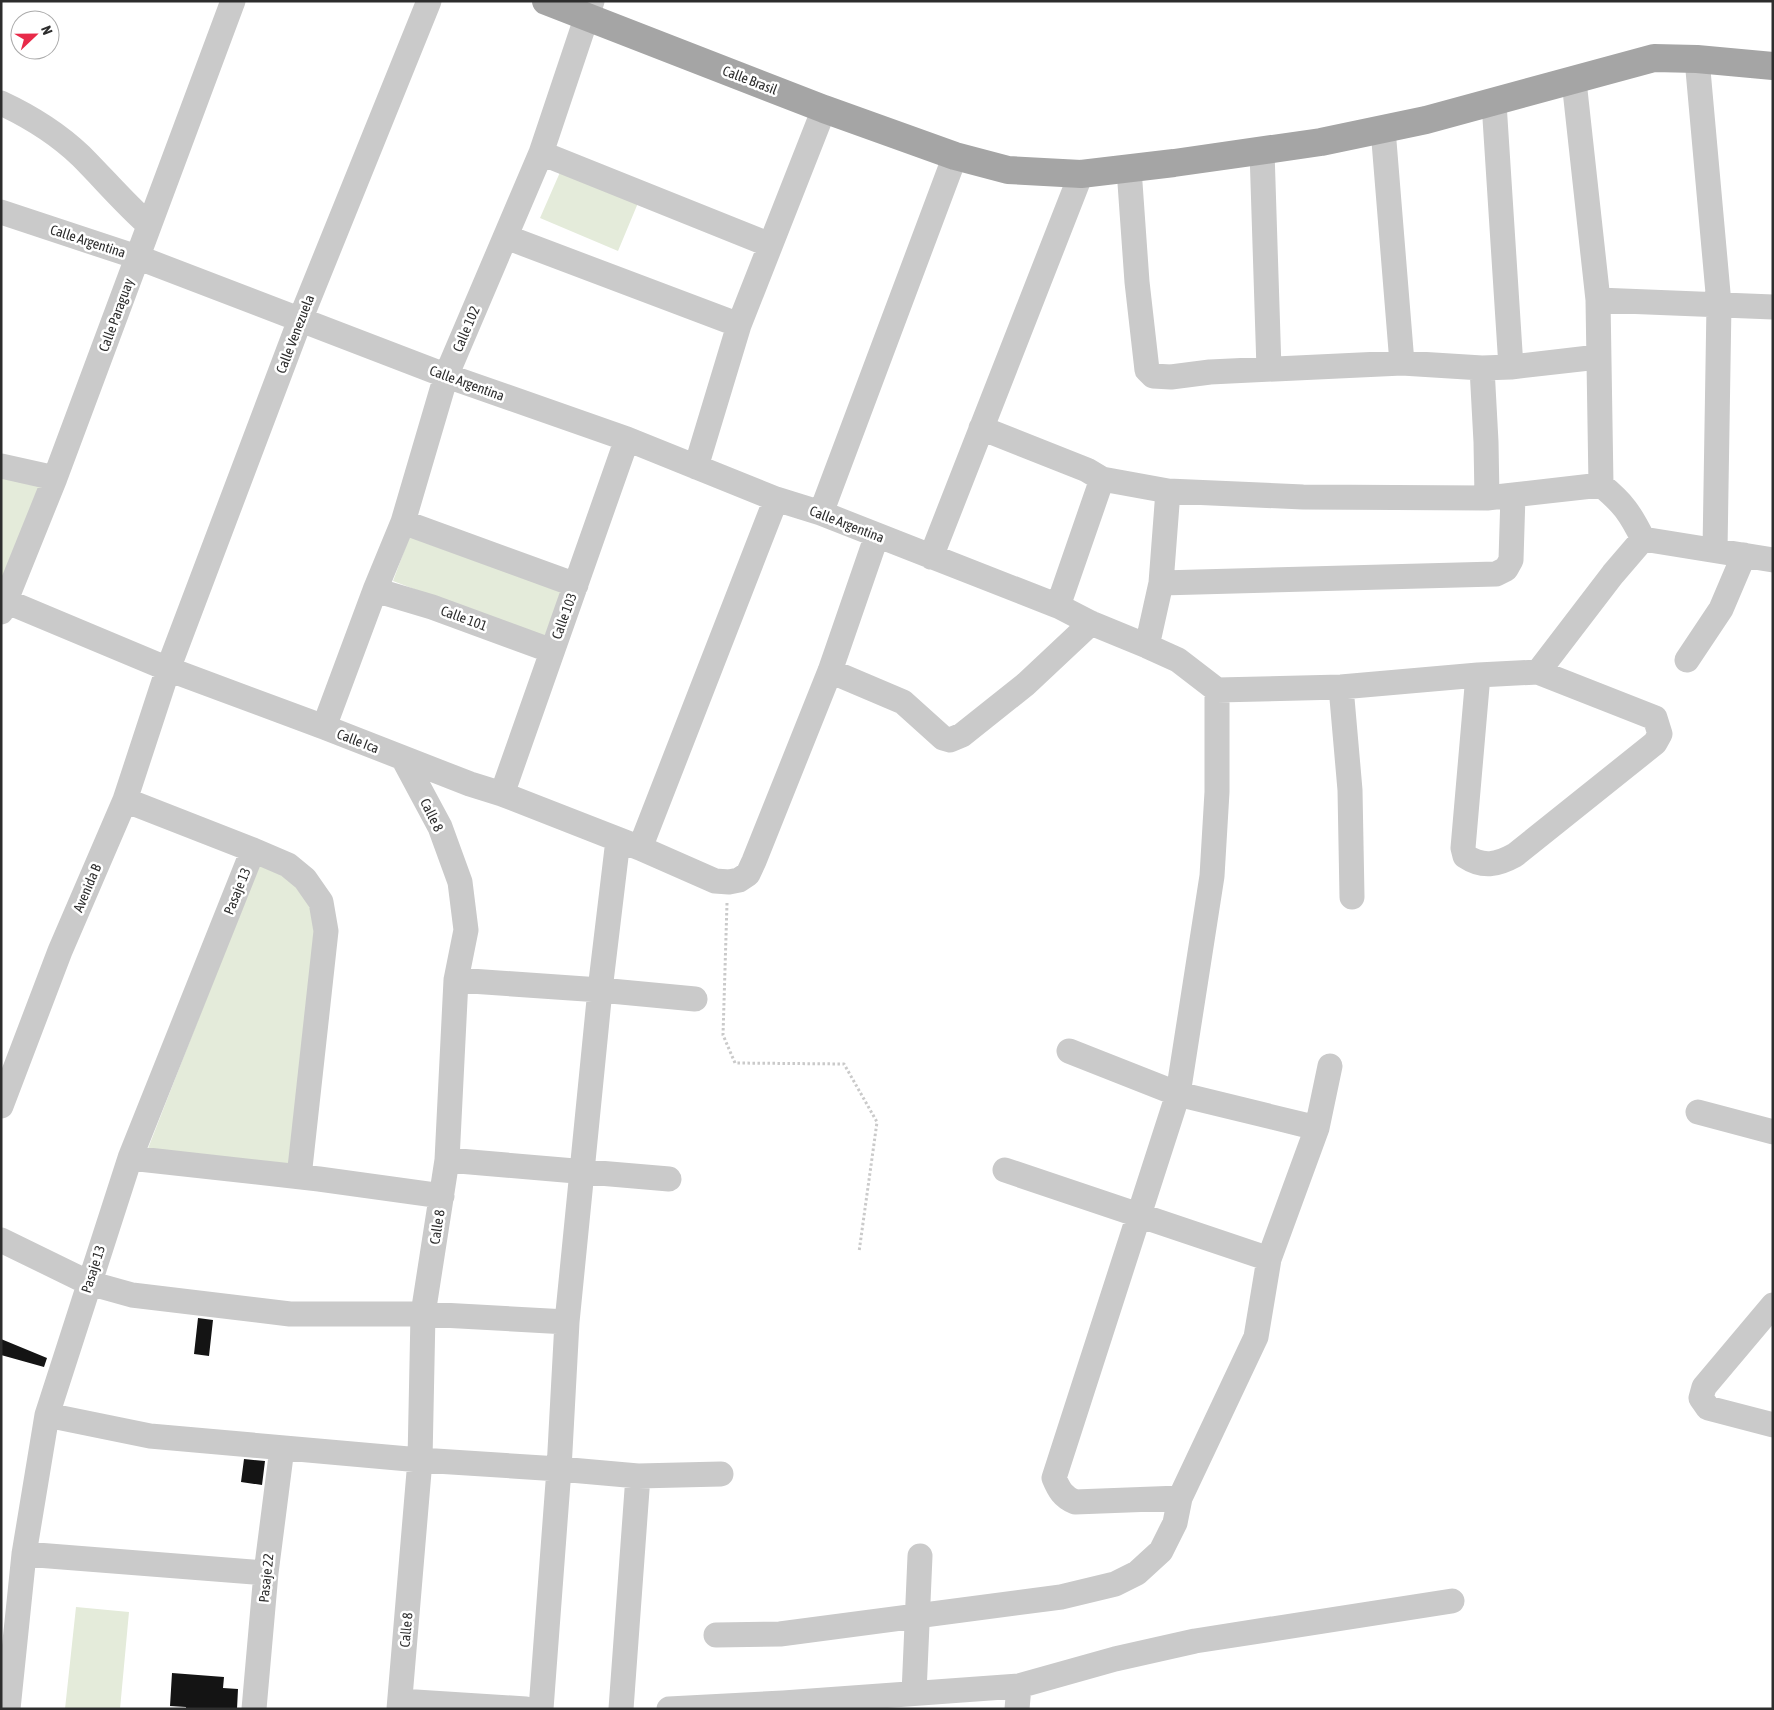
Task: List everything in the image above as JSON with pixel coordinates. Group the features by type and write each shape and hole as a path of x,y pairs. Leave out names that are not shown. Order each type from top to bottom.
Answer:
{"main road":[{"name":"Calle Brasil","path":"546,1 589,10 824,109 955,156 1008,170 1081,174 1321,142 1494,103 1654,58 1697,59 1773,66"}],"street":[{"name":"Calle Paraguay","path":"3,603 55,478 233,1"},
{"name":"Calle Venezuela","path":"168,669 300,320 429,1"},
{"name":"Calle 102","path":"324,727 375,590 403,522 446,376 541,153 589,10"},
{"path":"1697,59 1719,304 1715,550"},
{"path":"1574,81 1598,300 1601,485"},
{"path":"1,103 35,120 62,139 81,155 149,225"},
{"path":"1494,103 1511,367"},
{"path":"696,467 739,325 824,109"},
{"path":"1383,129 1402,363"},
{"path":"1262,151 1269,369"},
{"path":"541,153 770,245"},
{"path":"821,513 955,156"},
{"path":"1129,169 1137,282 1147,370 1153,376 1402,363 1482,368 1511,367 1598,358"},
{"path":"931,557 1081,174"},
{"name":"Calle Argentina","path":"1,212 137,257 446,376 627,439 1058,606 1091,623 1178,660 1217,690"},
{"path":"506,237 739,325"},
{"path":"1598,300 1773,307"},
{"path":"1482,368 1487,498"},
{"path":"982,428 1087,470 1102,479 1168,491 1303,497 1487,498 1601,485 1621,501 1631,515 1643,539"},
{"name":"Calle 103","path":"502,794 627,439"},
{"path":"1,466 55,478"},
{"path":"1058,606 1102,479"},
{"path":"1148,646 1161,584 1168,491"},
{"path":"1161,584 1496,574 1506,569 1511,560 1513,495"},
{"path":"541,1709 559,1469 567,1322 600,990 629,844 776,498"},
{"path":"403,522 576,585"},
{"path":"722,882 739,880 748,874 830,671 877,535"},
{"path":"1643,539 1773,560"},
{"path":"1538,672 1613,574 1643,539"},
{"path":"1688,660 1721,608 1744,555"},
{"name":"Calle 101","path":"375,590 432,606 552,651"},
{"name":"Calle Ica","path":"3,603 168,669 470,784 502,794 722,882"},
{"path":"830,671 903,702 943,738 950,740 962,735 1026,684 1091,623"},
{"name":"Avenida B","path":"1,1106 60,951 125,800 168,669"},
{"path":"1180,1498 1075,1502 1066,1498 1058,1488 1054,1478 1178,1094 1212,876 1217,792 1217,690 1341,687 1478,675 1538,672 1655,718 1660,734 1648,749 1515,855 1500,863 1487,864 1473,861 1465,856 1463,848 1478,675"},
{"path":"1341,687 1350,790 1352,897"},
{"name":"Calle 8","path":"400,1705 420,1460 423,1314 447,1160 456,980 466,930 460,882 440,827 403,758"},
{"path":"125,800 288,865 305,879 321,902 326,931 299,1177"},
{"name":"Pasaje 13","path":"8,1709 24,1554 47,1415 88,1283 130,1158 253,850"},
{"path":"456,980 695,999"},
{"path":"1069,1051 1178,1094 1317,1128"},
{"path":"716,1635 780,1634 1061,1597 1115,1584 1137,1572 1160,1551 1175,1523 1180,1498 1256,1337 1269,1259 1317,1128 1330,1066"},
{"path":"1698,1112 1773,1132"},
{"path":"130,1158 299,1177 442,1196"},
{"path":"447,1160 583,1170 669,1179"},
{"path":"1005,1170 1269,1259"},
{"path":"1,1240 88,1283 132,1295 290,1314 423,1314 567,1322"},
{"path":"1773,1305 1704,1387 1701,1398 1708,1408 1773,1425"},
{"path":"47,1415 150,1436 282,1448 638,1476 721,1474"},
{"name":"Pasaje 22","path":"254,1709 266,1573 282,1448"},
{"path":"621,1709 638,1476"},
{"path":"24,1554 266,1573"},
{"path":"914,1693 920,1556"},
{"path":"669,1709 914,1693 1018,1697 1115,1659 1195,1640 1452,1601"},
{"path":"400,1705 526,1709"}],"path":[{"path":"722,882 725,938 723,1036 735,1063 844,1064 877,1122 859,1252"}],"green space":[{"path":"561,170 638,203 618,251 540,218"},
{"path":"1,473 44,483 1,589"},
{"path":"412,530 563,588 544,638 393,581"},
{"path":"260,861 293,877 313,906 316,955 293,1164 147,1151"},
{"path":"76,1607 129,1612 120,1709 65,1709"}],"building":[{"path":"198,1318 213,1320 209,1356 194,1354"},
{"path":"1,1339 47,1358 44,1367 1,1355"},
{"path":"244,1459 265,1461 262,1485 241,1482"},
{"path":"172,1673 224,1677 223,1688 238,1689 237,1709 186,1709 186,1707 170,1706"}]}
